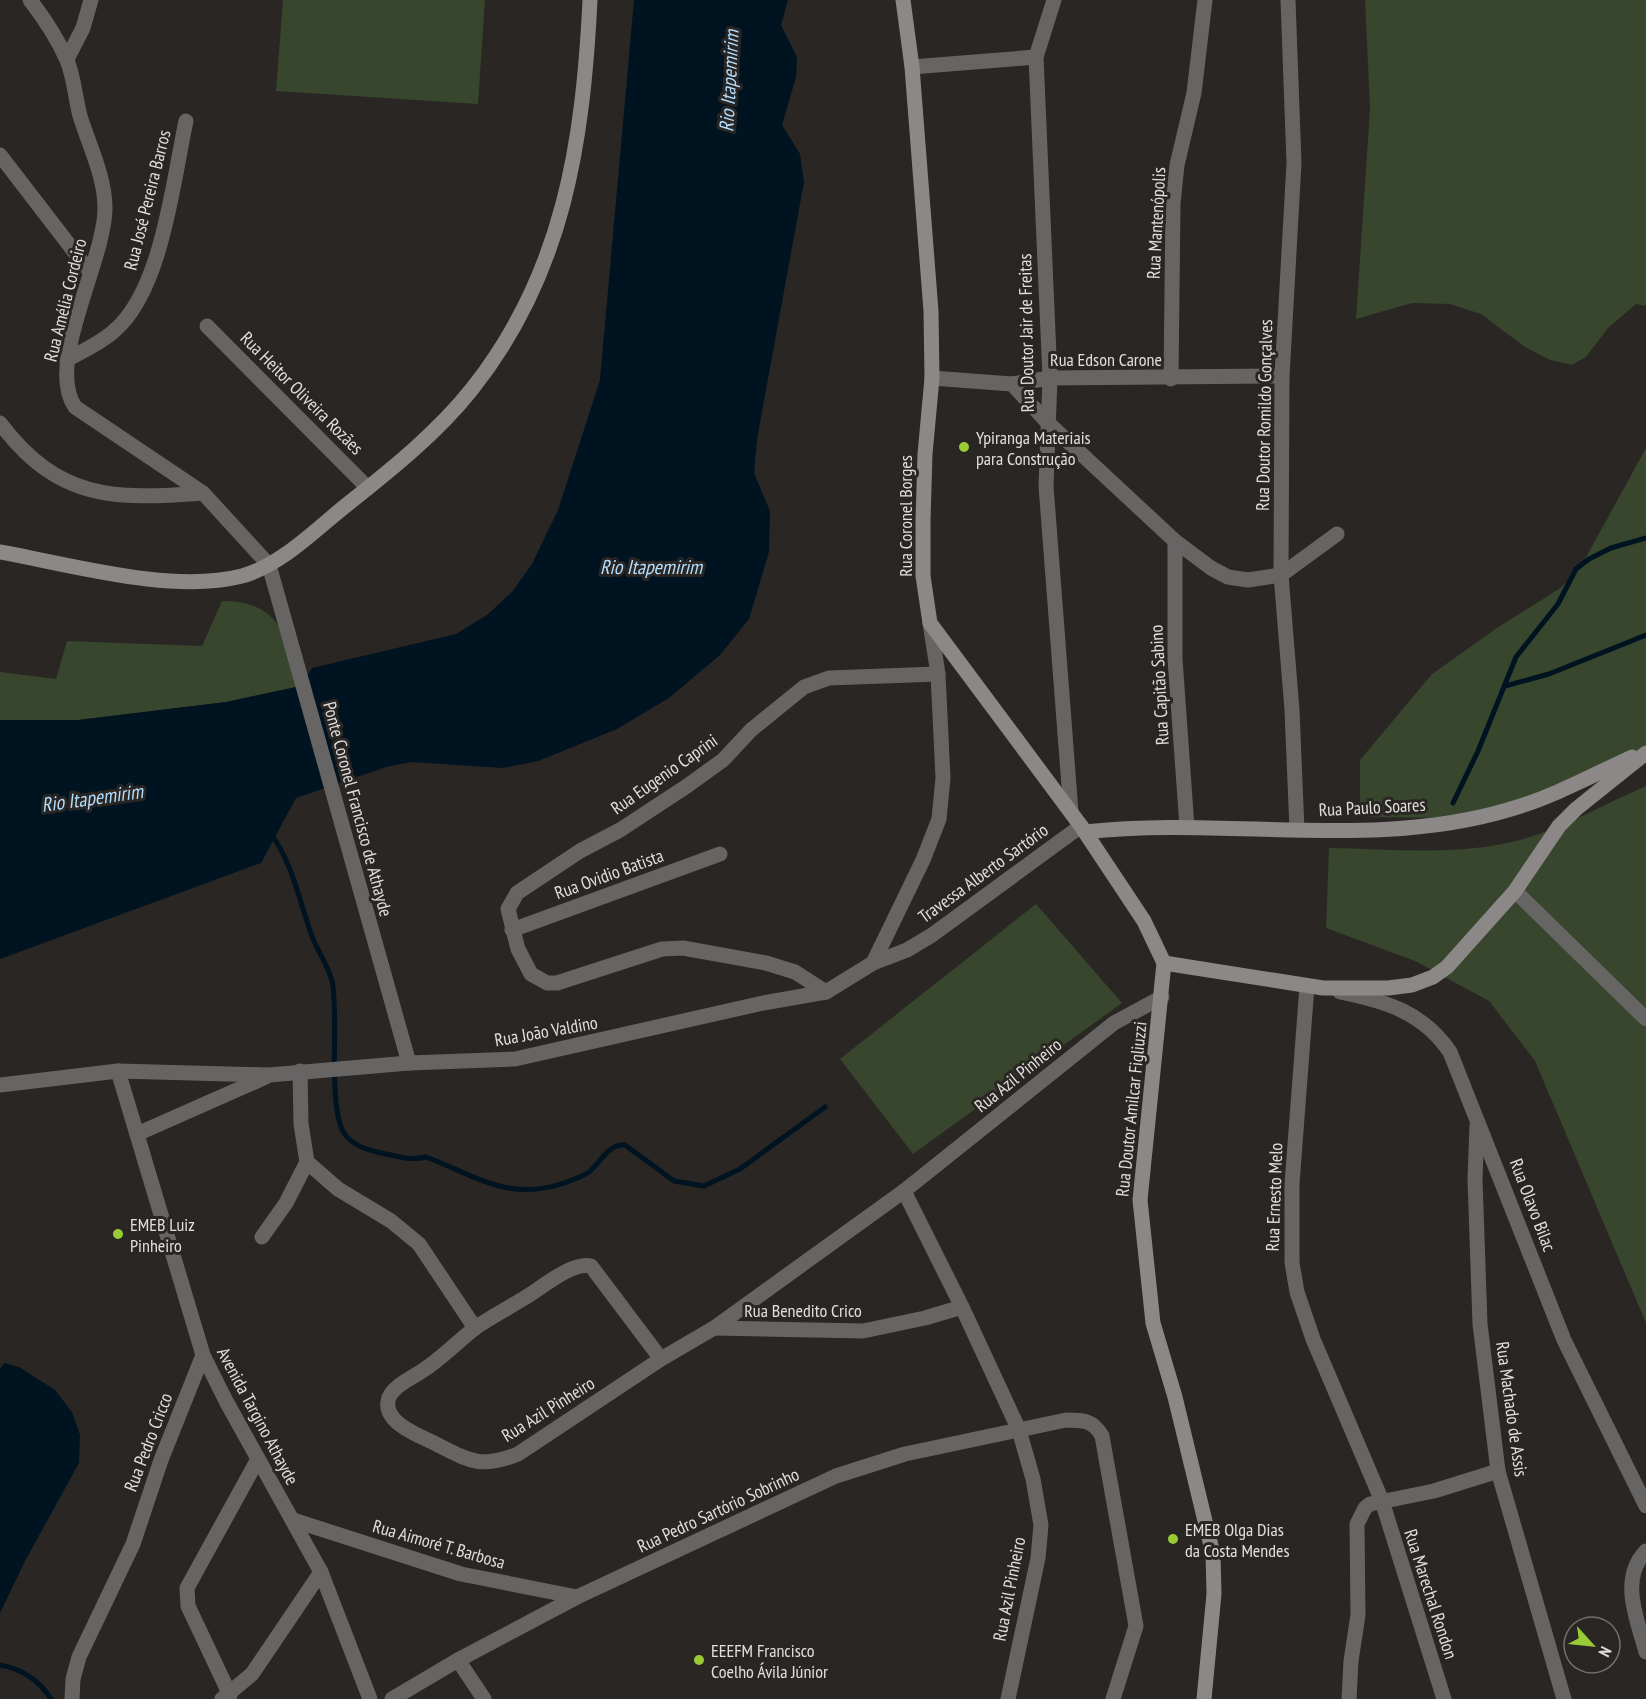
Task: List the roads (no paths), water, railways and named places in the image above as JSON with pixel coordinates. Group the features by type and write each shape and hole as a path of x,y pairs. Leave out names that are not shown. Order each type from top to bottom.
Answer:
{"street":[{"name":"Rua Amélia Cordeiro","path":"30,0 67,59 80,114 103,189 104,225 67,360 65,384 68,397 75,407 203,493 269,565"},
{"path":"67,59 83,28 92,0"},
{"path":"0,552 140,578 209,581 243,575 269,565 368,488 423,440 472,390 505,341 533,288 557,230 580,128 590,0"},
{"name":"Rua Coronel Borges","path":"873,963 923,860 939,819 943,778 938,674 923,576 925,454 932,378 931,311 912,67 903,0"},
{"name":"Rua Doutor Jair de Freitas","path":"1054,0 1036,57 1050,378 1046,486 1071,812"},
{"name":"Rua Mantenópolis","path":"1171,379 1173,204 1177,165 1194,93 1204,0"},
{"name":"Rua Doutor Romildo Gonçalves","path":"1288,0 1293,163 1282,376 1281,575 1292,710 1297,830"},
{"path":"912,67 1036,57"},
{"name":"Rua José Pereira Barros","path":"67,360 114,332 127,318 144,291 158,254 186,121"},
{"path":"0,155 90,272"},
{"name":"Rua Heitor Oliveira Rozães","path":"207,326 368,488"},
{"name":"Rua Edson Carone","path":"932,378 1012,384 1050,378 1171,379 1282,376"},
{"path":"1012,384 1047,422 1175,541 1211,568 1228,577 1248,580 1281,575 1336,534"},
{"path":"0,423 21,451 47,472 94,491 144,497 203,493"},
{"name":"Rua Capitão Sabino","path":"1175,541 1175,659 1187,827"},
{"name":"Ponte Coronel Francisco de Athayde","path":"269,565 409,1063"},
{"name":"Rua Doutor Amilcar Figliuzzi","path":"930,624 1083,829 1144,921 1164,963 1140,1200 1153,1323 1175,1397 1213,1554 1214,1594 1204,1699"},
{"name":"Rua Eugenio Caprini","path":"512,930 508,909 517,893 580,851 620,830 687,786 723,759 751,730 804,687 829,678 938,674"},
{"name":"Rua Paulo Soares","path":"1083,829 1187,827 1297,830 1387,829 1446,823 1510,810 1543,798 1646,752"},
{"name":"Rua Olavo Bilac","path":"1323,988 1388,988 1413,985 1433,977 1447,967 1515,891 1559,826 1576,809 1646,752"},
{"name":"Travessa Alberto Sartório","path":"873,963 907,950 932,935 1083,829"},
{"name":"Rua Ovidio Batista","path":"512,930 720,854"},
{"path":"1515,891 1646,1019"},
{"path":"512,930 531,974 548,983 556,983 662,949 672,948 730,954 795,972 826,992 873,963"},
{"name":"Rua Olavo Bilac","path":"1164,963 1323,988 1393,1004 1438,1034 1450,1052 1477,1117 1564,1340 1646,1506"},
{"name":"Rua Ernesto Melo","path":"1307,986 1292,1184 1292,1263 1297,1292 1313,1339 1382,1501"},
{"name":"Rua João Valdino","path":"0,1085 118,1071 269,1075 347,1067 515,1059 762,1003 826,992"},
{"name":"Rua Azil Pinheiro","path":"475,1328 424,1370 393,1391 388,1400 389,1409 400,1424 474,1462 495,1463 518,1454 661,1359 714,1328 904,1191 1114,1023 1162,997"},
{"name":"Avenida Targino Athayde","path":"118,1071 203,1355 258,1460 321,1572 370,1699"},
{"path":"262,1237 286,1203 307,1162 301,1124 300,1071"},
{"name":"Rua João Valdino","path":"137,1134 269,1075"},
{"name":"Rua Machado de Assis","path":"1477,1117 1475,1179 1480,1324 1498,1471 1563,1699"},
{"path":"307,1162 338,1189 391,1221 419,1244 475,1328 564,1274 585,1265 591,1266 661,1359"},
{"name":"Rua Azil Pinheiro","path":"904,1191 962,1307 1019,1430 1033,1479 1041,1525 1038,1558 1008,1699"},
{"name":"Rua Benedito Crico","path":"714,1328 863,1331 925,1318 962,1307"},
{"name":"Rua Pedro Cricco","path":"72,1699 73,1679 79,1657 133,1544 161,1460 203,1355"},
{"name":"Rua Pedro Sartório Sobrinho","path":"392,1699 459,1660 577,1598 836,1476 905,1454 1066,1420 1083,1420 1091,1423 1102,1436 1136,1626 1113,1699"},
{"path":"258,1460 187,1588 188,1606 226,1697 252,1674 321,1572"},
{"path":"1350,1699 1351,1661 1359,1593 1357,1524 1365,1508 1382,1501 1434,1491 1498,1471"},
{"name":"Rua Marechal Rondon","path":"1382,1501 1444,1699"},
{"name":"Rua Aimoré T. Barbosa","path":"293,1520 461,1574 577,1598"},
{"path":"1646,1551 1638,1559 1631,1580 1632,1600 1646,1652"},
{"path":"459,1660 484,1699"}],"water":[{"name":"Rio Itapemirim","path":"634,0 788,0 781,25 797,57 796,77 782,125 800,154 804,182 757,439 754,473 770,511 769,552 749,619 720,655 669,698 617,729 538,761 503,768 411,762 386,767 296,798 261,863 0,959 0,720 78,720 226,702 301,686 312,668 456,634 487,615 512,592 532,564 558,510 600,380"},
{"path":"4,1363 19,1367 55,1390 72,1412 80,1435 79,1463 25,1561 0,1613 0,1369"}],"waterway":[{"path":"1453,803 1478,751 1516,657 1558,604 1576,569 1589,559 1611,548 1646,538"},
{"path":"1505,686 1549,674 1646,635"},
{"path":"270,833 285,857 313,939 332,981 337,1110 341,1127 348,1138 359,1146 404,1158 426,1157 477,1179 526,1190 544,1188 580,1177 589,1172 609,1150 625,1145 674,1181 704,1186 740,1169 825,1107"},
{"path":"0,1665 16,1669 29,1676 51,1699"}],"place":[{"name":"Ypiranga Materiais para Construção","path":"964,447"},
{"name":"EMEB Luiz Pinheiro","path":"118,1234"},
{"name":"EMEB Olga Dias da Costa Mendes","path":"1173,1539"},
{"name":"EEEFM Francisco Coelho Ávila Júnior","path":"699,1660"}]}
